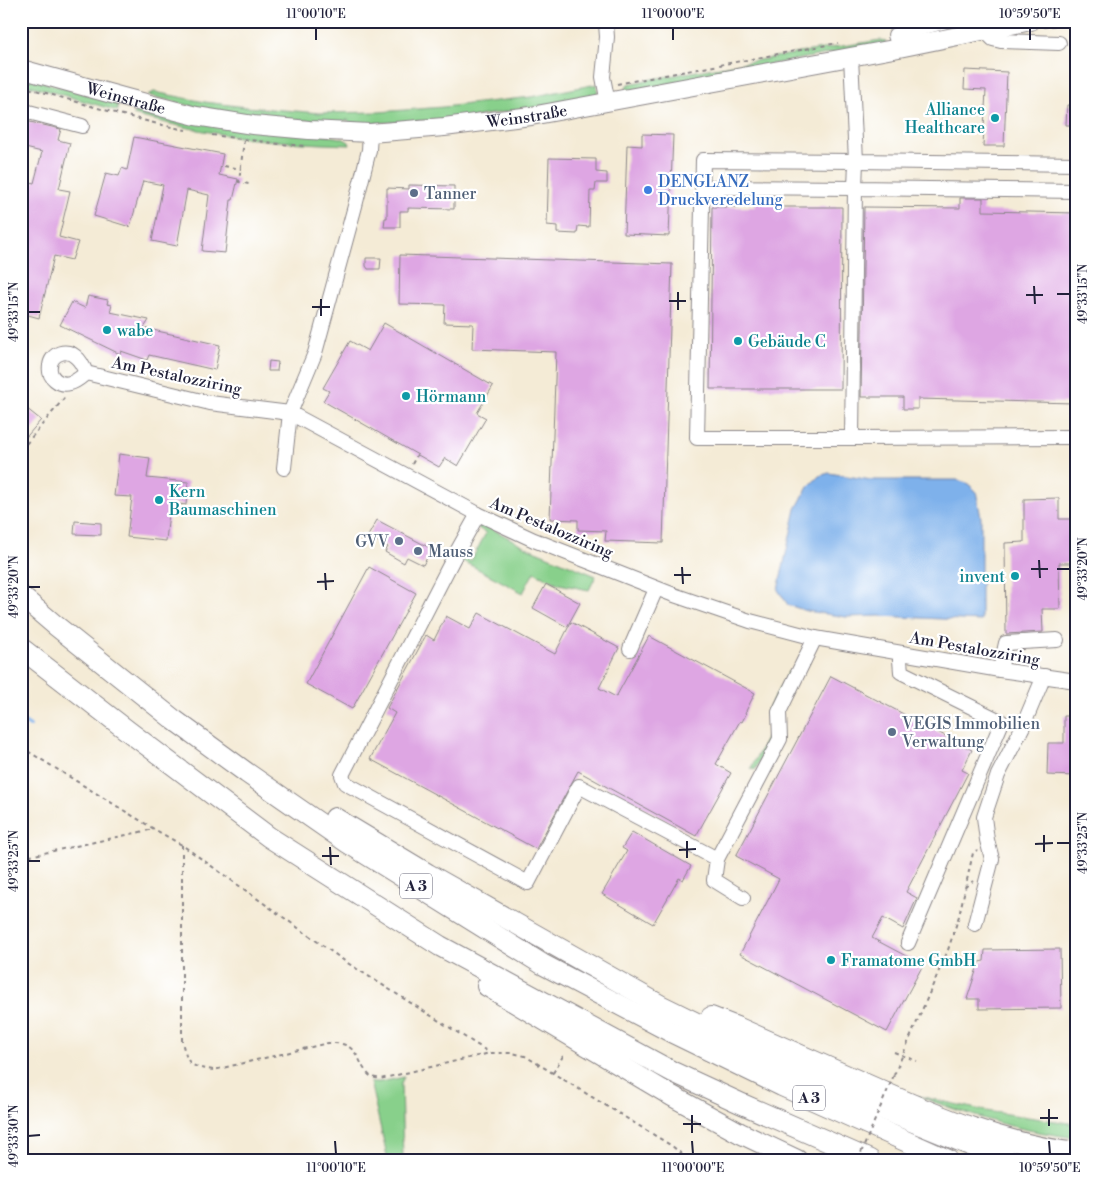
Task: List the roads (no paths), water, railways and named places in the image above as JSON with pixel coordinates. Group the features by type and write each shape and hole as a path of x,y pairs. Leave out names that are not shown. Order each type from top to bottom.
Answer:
{"highway":[{"name":"A 3","path":"21,596 173,719 255,778 348,843 542,964 672,1032 782,1086 948,1160"},
{"name":"A 3","path":"21,648 269,837 440,946 673,1072 870,1160"},
{"path":"173,719 204,733 245,757 343,824 660,1006 826,1086 1010,1160"},
{"path":"440,946 476,980 672,1096 740,1133 797,1160"},
{"path":"583,962 973,1129 1016,1141 1076,1153"}],"main road":[{"name":"Weinstraße","path":"21,69 130,100 196,116 253,125 370,133 444,127 531,116 606,94 851,57 1031,21"}],"street":[{"path":"603,21 606,24 607,37 603,77 606,94"},
{"path":"899,48 895,34 946,21"},
{"path":"985,31 994,39 1001,41 1059,43"},
{"path":"851,57 856,161 852,438"},
{"path":"21,110 82,126"},
{"path":"284,468 290,413 316,354 369,150 370,133"},
{"path":"1076,164 702,160 697,438 1076,437"},
{"path":"702,187 1076,191"},
{"name":"Am Pestalozziring","path":"86,373 79,359 66,352 56,355 49,369 54,379 62,384 71,383 86,373 210,403 290,413 478,514 534,540 656,589 750,621 815,638 1044,676 1023,726 998,775 984,817 992,859 975,924"},
{"path":"478,514 342,775 345,783 528,883 579,786 717,859"},
{"path":"630,649 656,589"},
{"path":"743,898 714,880 717,859 780,739 779,712 815,638"},
{"path":"1000,670 1006,643 1057,640"},
{"path":"902,653 900,660 901,672 1002,722 908,944"},
{"path":"1044,676 1076,681"}],"water":[{"path":"829,473 871,480 957,480 967,483 976,491 981,518 981,621 881,616 846,617 807,611 788,605 778,590 796,509 808,487 819,476"}],"waterway":[{"path":"21,723 24,722 30,726"}],"place":[{"name":"Alliance Healthcare","path":"995,118"},
{"name":"DENGLANZ Druckveredelung","path":"648,190"},
{"name":"Tanner","path":"414,193"},
{"name":"wabe","path":"107,330"},
{"name":"Gebäude C","path":"738,341"},
{"name":"Hörmann","path":"406,396"},
{"name":"Kern Baumaschinen","path":"159,500"},
{"name":"GVV","path":"399,541"},
{"name":"Mauss","path":"418,551"},
{"name":"invent","path":"1015,576"},
{"name":"VEGIS Immobilien Verwaltung","path":"892,732"},
{"name":"Framatome GmbH","path":"831,960"}]}
